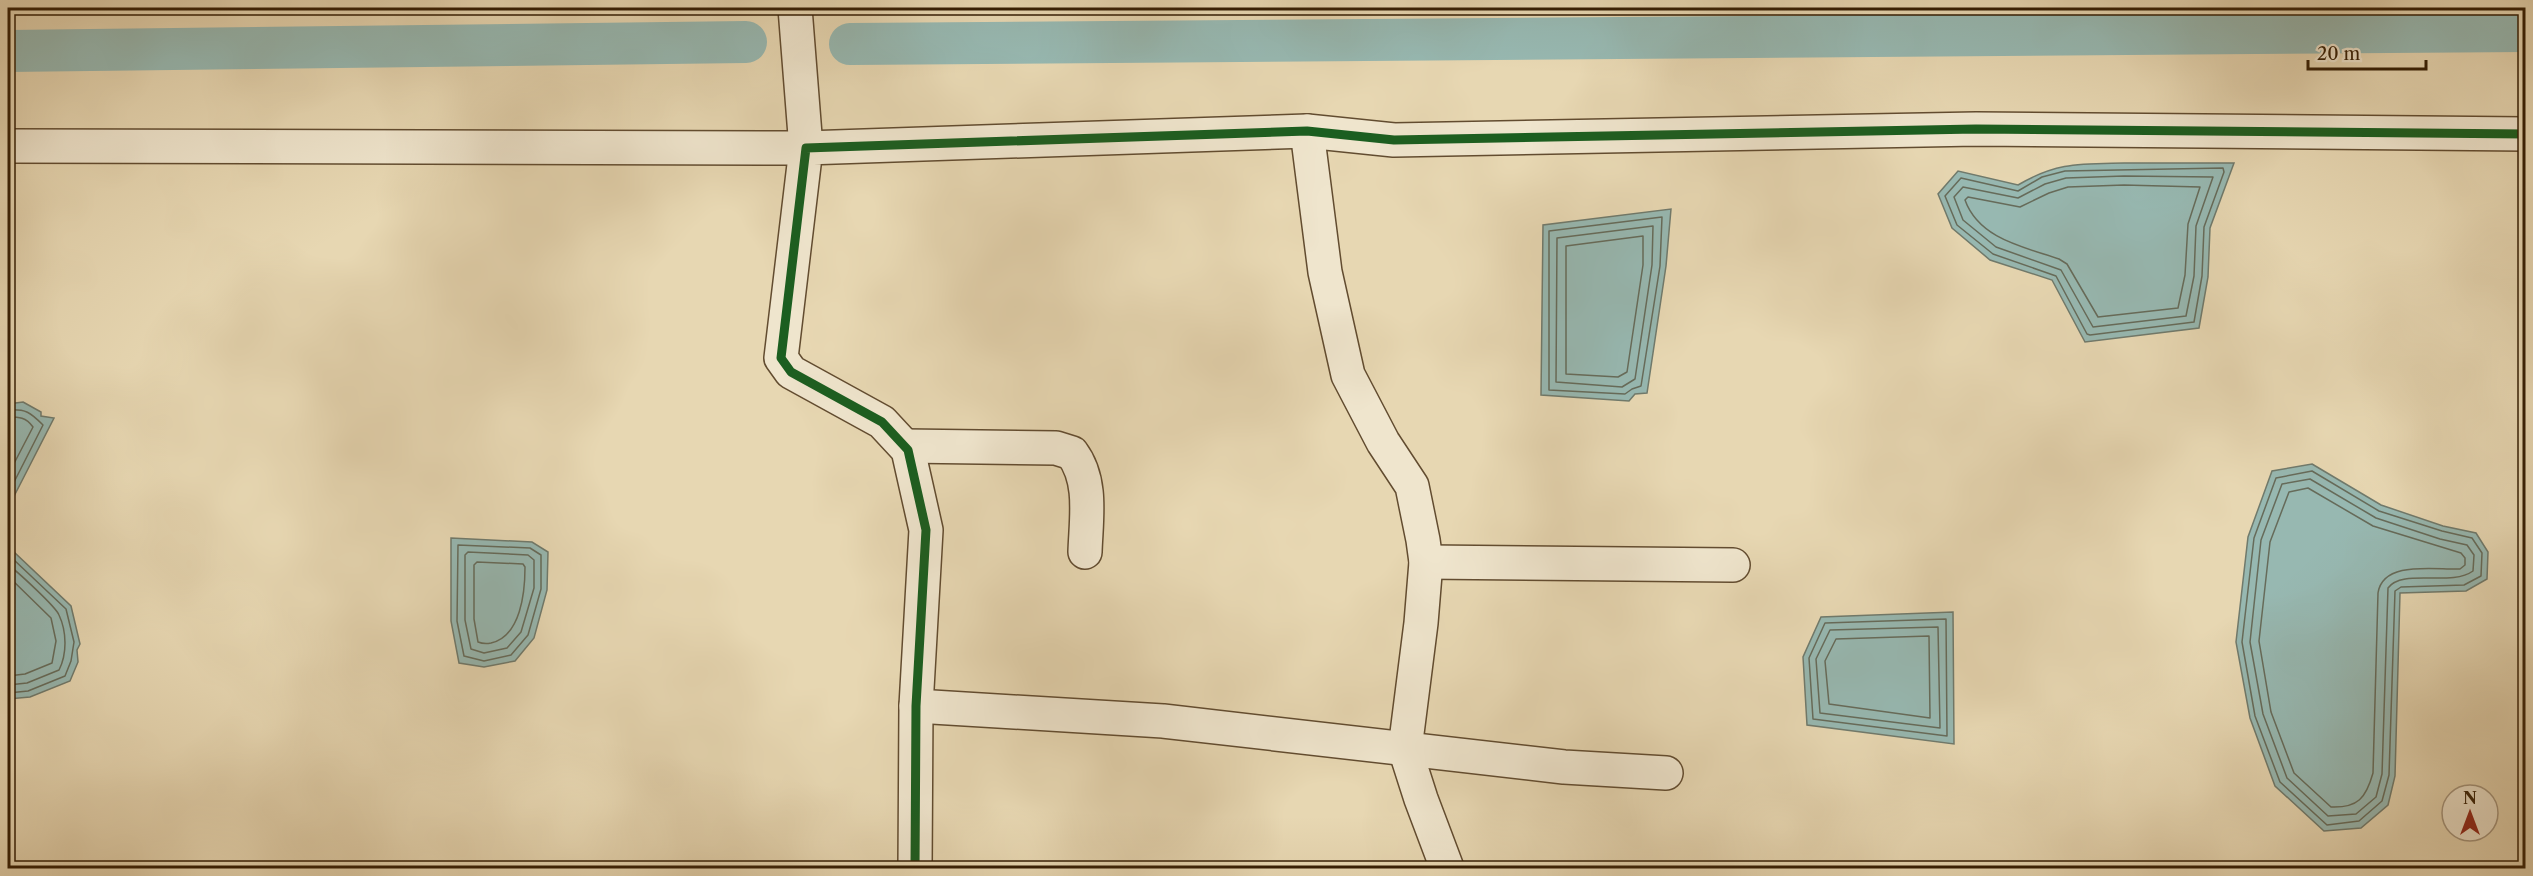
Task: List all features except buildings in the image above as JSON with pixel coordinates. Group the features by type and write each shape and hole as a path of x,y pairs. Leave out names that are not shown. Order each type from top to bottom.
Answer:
{"street":[{"path":"795,8 806,148 781,358 792,372 882,422 908,450 926,530 916,706 915,868"},
{"path":"8,146 806,148 1307,131 1394,140 1976,129 2526,134"},
{"path":"1307,131 1325,272 1348,375 1383,442 1412,486 1426,562 1405,749 1447,868"},
{"path":"904,446 1056,448 1072,453 1084,475 1085,552"},
{"path":"1426,562 1733,565"},
{"path":"916,706 1163,722 1564,767 1666,773"}],"water":[{"path":"2234,163 2210,228 2208,277 2199,328 2085,342 2052,280 1990,260 1952,228 1938,194 1958,171 2018,185 2057,168 2081,164"},
{"path":"1671,209 1666,266 1647,393 1635,394 1629,401 1541,395 1543,225"},
{"path":"23,402 41,412 41,416 54,418 8,508 8,404"},
{"path":"2312,464 2381,505 2443,526 2476,533 2488,552 2487,579 2466,591 2400,593 2395,776 2388,805 2361,828 2324,831 2275,786 2250,718 2236,642 2248,537 2272,471"},
{"path":"451,538 532,542 548,552 547,590 534,638 515,661 484,667 459,663 451,621"},
{"path":"8,552 14,552 71,606 80,644 77,650 78,662 70,681 30,697 8,699"},
{"path":"1953,612 1954,744 1807,725 1803,657 1821,617"}],"waterway":[{"path":"850,44 2526,31"},
{"path":"8,51 746,42"}],"cycle path":[{"path":"915,868 916,706 926,530 908,450 882,422 791,372 781,358 806,148 1307,131 1394,140 1976,129 2526,134"}]}
